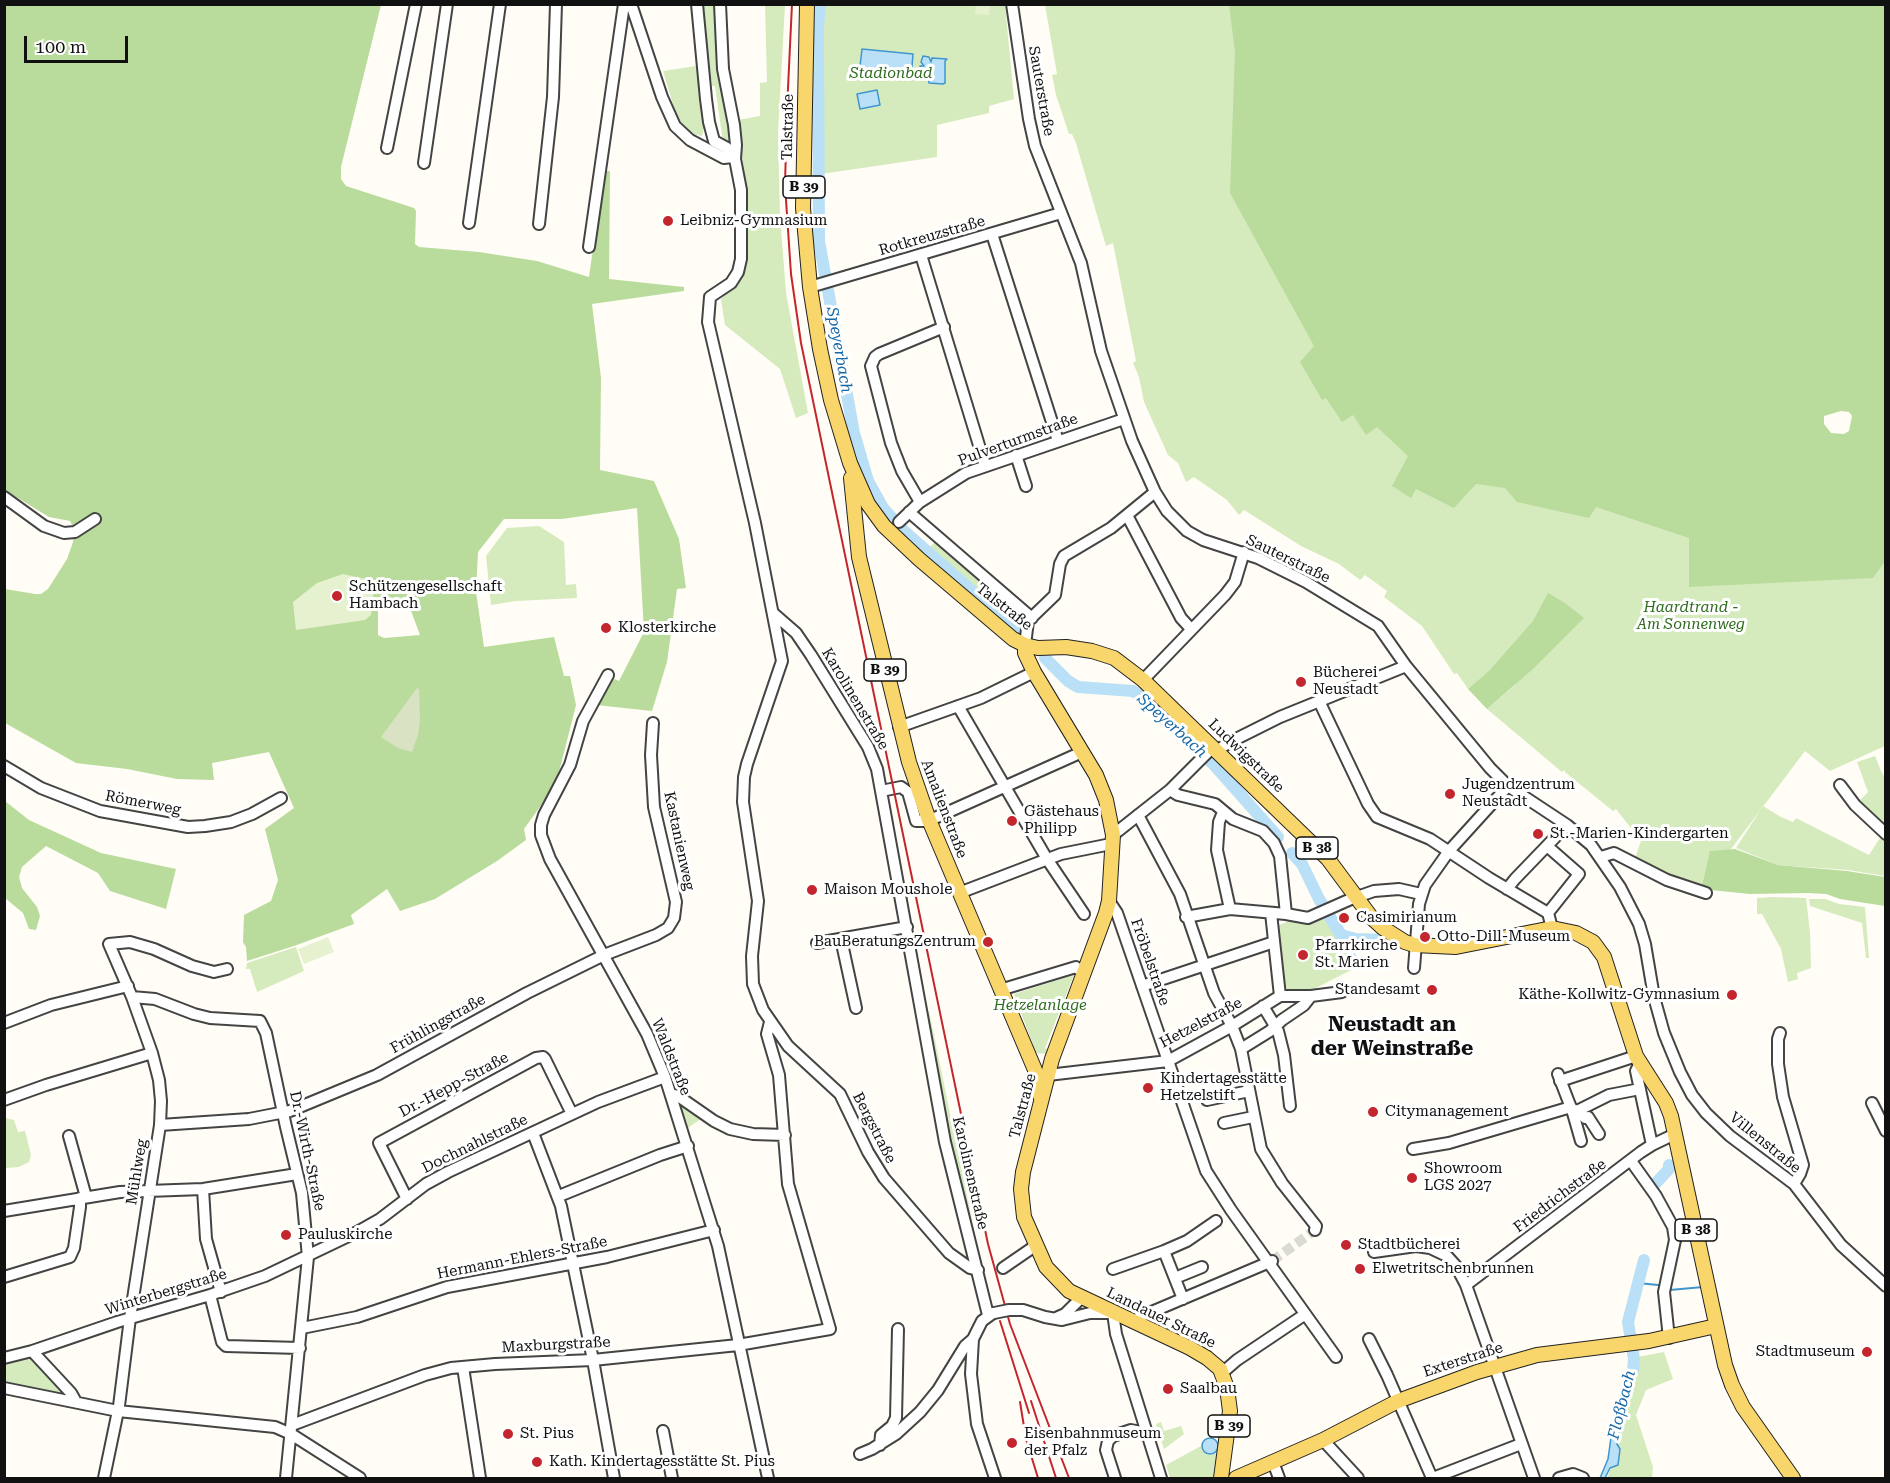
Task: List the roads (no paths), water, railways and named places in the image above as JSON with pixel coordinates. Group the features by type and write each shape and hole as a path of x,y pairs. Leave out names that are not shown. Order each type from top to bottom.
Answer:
{"main road":[{"name":"Talstraße","path":"807,4 803,208 820,284 824,368 850,463 868,504 884,526 919,559 1026,644"},
{"name":"Amalienstraße","path":"850,463 854,517 865,590 899,727 928,820 1000,990 1038,1067"},
{"path":"854,517 859,508 868,504"},
{"path":"1026,644 1032,658 1034,672"},
{"name":"Ludwigstraße","path":"1026,644 1092,651 1114,658 1143,680 1210,752 1328,859 1371,917 1383,928 1414,945"},
{"name":"Talstraße","path":"1034,672 1096,776 1106,800 1112,840 1109,901 1052,1059 1038,1067 1046,1090 1040,1101 1021,1189 1024,1217 1035,1246"},
{"name":"B 38","path":"1414,945 1456,947 1552,928 1586,937 1601,951 1634,1034 1638,1059 1666,1103 1675,1134 1725,1365 1739,1400 1792,1479"},
{"path":"1038,1067 1041,1063 1052,1059"},
{"name":"Landauer Straße","path":"1035,1246 1050,1274 1065,1288 1107,1313 1133,1322 1207,1358 1218,1366 1222,1374"},
{"name":"Exterstraße","path":"1236,1479 1323,1440 1398,1401 1494,1366 1544,1354 1669,1338 1716,1326"},
{"name":"B 39","path":"1221,1479 1230,1411 1227,1388 1222,1374"}],"street":[{"path":"387,148 416,4"},
{"path":"424,162 447,4"},
{"path":"469,223 500,4"},
{"path":"539,224 554,97 556,4"},
{"path":"589,247 624,4"},
{"path":"632,4 662,98 675,126 690,140 712,146 724,158 733,158"},
{"path":"697,4 712,146"},
{"path":"671,1094 678,1095 714,1121 730,1129 753,1134 785,1135 777,1063 767,1034 770,1022 758,1000 752,976 758,901 743,792 747,764 782,661 755,524 708,322 710,297 731,283 738,272 741,259 741,190 733,158 735,134 723,69 720,4"},
{"name":"Sauterstraße","path":"1012,4 1029,119 1037,152 1080,263 1101,351 1124,419 1155,492 1176,523 1187,531 1203,540 1244,552 1305,582 1378,626 1406,666 1462,735 1508,786 1582,836 1601,857 1630,903 1639,924 1657,1009 1680,1072"},
{"name":"Rotkreuzstraße","path":"820,284 1061,213"},
{"path":"992,234 1058,441"},
{"path":"921,255 985,465"},
{"path":"920,502 902,471 891,443 871,366 872,361 879,354 944,327"},
{"name":"Pulverturmstraße","path":"899,522 920,502 966,473 1124,419"},
{"path":"1016,455 1026,486"},
{"path":"1026,644 1028,621 1055,595 1060,564 1064,556 1128,517 1155,492"},
{"path":"4,497 44,526 64,533 75,532 95,519"},
{"path":"909,512 1032,618"},
{"path":"1128,517 1181,618 1191,629"},
{"path":"1143,680 1226,595 1235,582 1244,552"},
{"name":"Karolinenstraße","path":"773,612 796,633 811,655 868,747 877,769 945,1142 991,1314"},
{"path":"959,893 1047,859 1112,840 1210,752 1319,701 1406,666"},
{"path":"899,727 958,706 1012,684 1034,672"},
{"name":"Waldstraße","path":"608,675 583,721 570,765 544,815 542,839 550,859 647,1034 665,1077 714,1230 768,1479"},
{"path":"1319,701 1372,811 1382,820 1430,839 1548,913 1552,928"},
{"path":"958,706 1047,859 1084,914"},
{"name":"Kastanienweg","path":"604,955 662,932 671,925 674,918 676,902 654,807 651,755 653,723"},
{"path":"881,791 901,787 908,792 916,821 928,820 1005,788 1082,752"},
{"name":"Römerweg","path":"4,766 41,788 100,812 188,827 231,822 252,814 281,798"},
{"path":"1840,785 1855,805 1886,834"},
{"path":"1414,968 1414,945 1421,894 1449,851 1508,786"},
{"path":"1170,790 1178,795 1212,802 1233,819 1263,831 1278,848 1286,914"},
{"path":"1223,812 1219,822 1217,850 1230,909"},
{"path":"1138,815 1180,894 1214,993 1232,1026 1241,1049 1260,1149 1316,1228"},
{"path":"1507,889 1567,825"},
{"path":"1547,846 1579,874 1548,913"},
{"path":"1601,857 1614,854 1667,880 1706,893"},
{"path":"1186,917 1230,909 1308,918 1374,891 1391,889 1421,894"},
{"name":"Fröbelstraße","path":"1109,901 1117,914 1206,1171 1229,1212 1270,1262 1304,1315 1336,1357"},
{"path":"1271,913 1280,996 1311,996 1342,992"},
{"path":"817,944 907,927"},
{"path":"841,939 856,1008"},
{"name":"Mühlweg","path":"104,1479 118,1411 160,1125 160,1091 152,1053 130,992 109,944 123,941 137,943 200,969 214,972 227,969"},
{"path":"1142,986 1274,942"},
{"name":"Frühlingstraße","path":"160,1125 238,1120 283,1113 376,1075 498,1008 604,955"},
{"path":"1000,990 1076,967 1084,974"},
{"path":"4,1023 51,1005 130,992"},
{"name":"Dr.-Wirth-Straße","path":"130,992 210,1018 260,1021 266,1033 305,1207 308,1257 286,1479"},
{"name":"Hetzelstraße","path":"1038,1067 1168,1061 1232,1026 1280,996"},
{"path":"1241,1049 1304,1005 1311,996"},
{"path":"1263,1006 1276,1026 1284,1055 1290,1106"},
{"name":"Bergstraße","path":"770,1022 794,1052 830,1082 840,1094 867,1152 884,1178 949,1253 970,1268 978,1270"},
{"path":"1780,1033 1778,1064 1783,1097 1803,1165 1794,1184"},
{"path":"4,1100 152,1053"},
{"name":"Dr.-Hepp-Straße","path":"407,1199 379,1143 526,1064 540,1057 545,1059 572,1114"},
{"path":"1581,1141 1574,1110 1559,1077 1638,1059 1636,1071 1652,1145"},
{"name":"Villenstraße","path":"1680,1072 1692,1095 1718,1125 1794,1184 1841,1245 1886,1286"},
{"name":"Dochnahlstraße","path":"308,1257 380,1220 437,1178 597,1102 665,1077"},
{"path":"1413,1149 1449,1143 1574,1110 1609,1095 1640,1089"},
{"path":"1207,1100 1249,1090"},
{"path":"1872,1103 1886,1131"},
{"path":"1574,1110 1585,1118 1588,1117 1599,1134"},
{"path":"1224,1124 1253,1118"},
{"path":"532,1133 559,1196 593,1360 614,1479"},
{"name":"Friedrichstraße","path":"1466,1285 1652,1145 1675,1134"},
{"name":"Maxburgstraße","path":"291,1430 425,1375 463,1366 593,1360 738,1345 830,1329 788,1184 785,1135"},
{"path":"4,1277 70,1257 74,1248 83,1197 69,1136"},
{"path":"559,1196 688,1146"},
{"path":"1631,1161 1656,1196 1673,1227 1675,1240 1664,1292 1669,1338"},
{"path":"4,1211 120,1192 203,1189 297,1174"},
{"path":"203,1189 206,1239 222,1342 226,1346 300,1348"},
{"path":"1113,1269 1187,1241 1216,1221"},
{"name":"Hermann-Ehlers-Straße","path":"302,1328 357,1317 463,1283 573,1263 714,1230"},
{"path":"1004,1268 1035,1246"},
{"path":"1374,1252 1416,1246 1440,1251 1456,1266 1466,1285 1534,1479"},
{"path":"1164,1251 1183,1299"},
{"name":"Winterbergstraße","path":"4,1358 216,1293 255,1280 308,1257"},
{"path":"1133,1322 1142,1316 1270,1262"},
{"path":"1175,1278 1202,1267"},
{"path":"1080,1315 1083,1308 1082,1298"},
{"path":"1052,1319 1065,1314 1082,1298"},
{"path":"860,1454 880,1445 909,1424 929,1402 965,1346 973,1339 982,1321 991,1314 1023,1310 1062,1320 1080,1315 1107,1313 1115,1327 1161,1479"},
{"path":"1222,1374 1237,1360 1304,1315"},
{"path":"880,1445 881,1435 892,1426 896,1418 898,1329"},
{"path":"973,1339 973,1397 977,1424 995,1479"},
{"path":"1369,1339 1432,1479 1521,1444"},
{"path":"32,1351 71,1393 76,1402"},
{"path":"463,1366 480,1479"},
{"path":"4,1388 118,1411 269,1425 291,1430 360,1479"},
{"path":"1115,1479 1106,1450 1108,1441 1113,1436 1131,1430 1146,1433"},
{"path":"663,1431 672,1479"},
{"path":"1323,1440 1358,1479"},
{"path":"1273,1462 1279,1479"},
{"path":"1559,1479 1573,1474 1583,1479"}],"water":[{"path":"862,49 913,54 911,79 859,75"},
{"path":"923,56 929,57 931,62 932,58 947,59 945,61 945,83 929,83 928,77 920,76 920,66 924,66 921,62"},
{"path":"877,90 880,105 860,109 857,94"},
{"path":"1636,1353 1637,1368 1622,1416 1617,1444 1620,1449 1618,1465 1610,1468 1605,1478 1600,1478 1608,1459 1615,1408 1631,1371 1631,1354"},
{"path":"1210,1438 1216,1440 1218,1446 1216,1452 1210,1454 1204,1452 1202,1446 1204,1440"}],"waterway":[{"name":"Speyerbach","path":"820,4 818,29 819,241 854,433 868,481 883,508 904,531 1017,631"},
{"name":"Speyerbach","path":"1045,658 1068,681 1078,687 1133,691 1145,699 1215,766 1278,837"},
{"name":"Speyerbach","path":"1292,853 1302,864 1319,899 1341,935 1356,939 1388,940"},
{"name":"Speyerbach","path":"1341,935 1345,946 1358,965"},
{"name":"Floßbach","path":"1654,1185 1669,1169 1669,1165"},
{"name":"Floßbach","path":"1633,1370 1634,1359 1628,1322 1644,1260"},
{"path":"1638,1283 1658,1285"},
{"path":"1670,1290 1703,1287"}],"tunnel":[{"path":"1272,1261 1315,1230"}],"railway":[{"path":"792,4 785,185 791,274 801,343 988,1244 1010,1324 1069,1478"},
{"path":"1000,1321 1029,1413"},
{"path":"1031,1401 1056,1478"},
{"path":"1020,1402 1026,1439 1038,1478"}],"place":[{"name":"Leibniz-Gymnasium","path":"668,221"},
{"name":"Schützengesellschaft Hambach","path":"337,596"},
{"name":"Klosterkirche","path":"606,628"},
{"name":"Bücherei Neustadt","path":"1301,682"},
{"name":"Jugendzentrum Neustadt","path":"1450,794"},
{"name":"Gästehaus Philipp","path":"1012,821"},
{"name":"St.-Marien-Kindergarten","path":"1538,834"},
{"name":"Maison Moushole","path":"812,890"},
{"name":"Casimirianum","path":"1344,918"},
{"name":"Otto-Dill-Museum","path":"1425,937"},
{"name":"BauBeratungsZentrum","path":"988,942"},
{"name":"Pfarrkirche St. Marien","path":"1303,955"},
{"name":"Standesamt","path":"1432,990"},
{"name":"Käthe-Kollwitz-Gymnasium","path":"1732,995"},
{"name":"Kindertagesstätte Hetzelstift","path":"1148,1088"},
{"name":"Citymanagement","path":"1373,1112"},
{"name":"Showroom LGS 2027","path":"1412,1178"},
{"name":"Pauluskirche","path":"286,1235"},
{"name":"Stadtbücherei","path":"1346,1245"},
{"name":"Elwetritschenbrunnen","path":"1360,1269"},
{"name":"Stadtmuseum","path":"1867,1352"},
{"name":"Saalbau","path":"1168,1389"},
{"name":"St. Pius","path":"508,1434"},
{"name":"Eisenbahnmuseum der Pfalz","path":"1012,1443"},
{"name":"Kath. Kindertagesstätte St. Pius","path":"537,1462"}],"district":[{"name":"Neustadt an der Weinstraße","path":"1392,1037"}],"park label":[{"name":"Stadionbad","path":"891,74"},
{"name":"Haardtrand - Am Sonnenweg","path":"1691,616"},
{"name":"Hetzelanlage","path":"1040,1006"}]}
